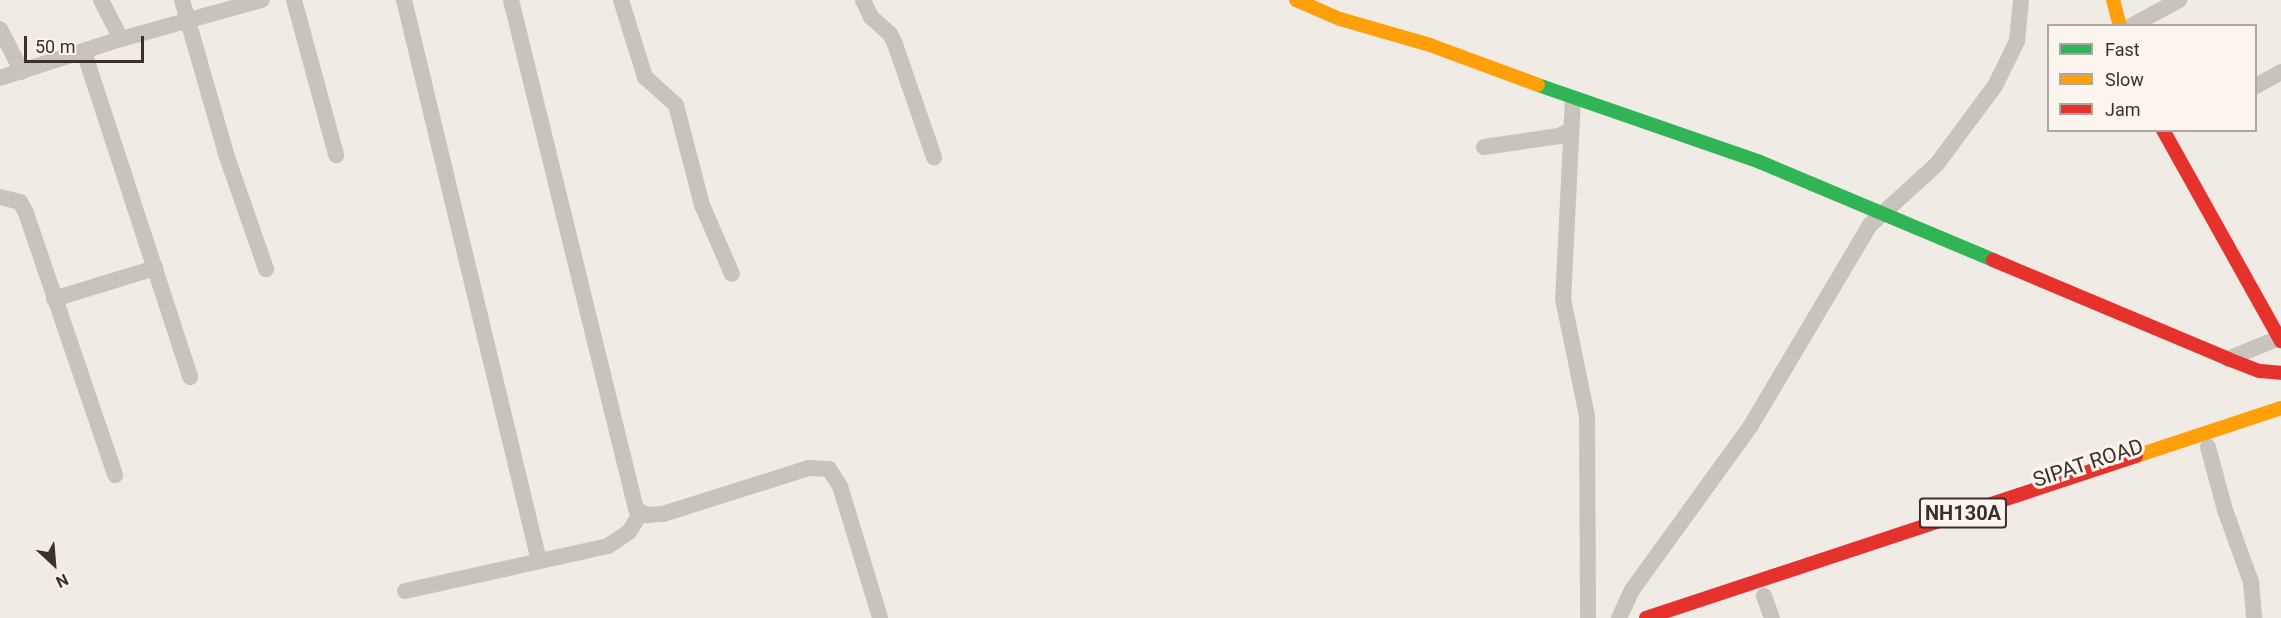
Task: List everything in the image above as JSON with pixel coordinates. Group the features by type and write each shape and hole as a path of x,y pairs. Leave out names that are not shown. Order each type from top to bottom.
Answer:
{"main road":[{"path":"1296,0 1341,20 1430,45 1573,98 1760,162 2228,359 2260,371 2281,373"},
{"path":"2113,0 2119,24"},
{"path":"2167,132 2280,339"},
{"name":"NH130A","path":"1646,618 2281,408"},
{"name":"SIPAT ROAD","path":"1796,585 2250,435"}],"street":[{"path":"101,0 121,39"},
{"path":"182,0 227,157 266,268"},
{"path":"0,78 121,39 262,0"},
{"path":"294,0 336,155"},
{"path":"404,0 539,561"},
{"path":"511,0 541,113 627,478 641,513"},
{"path":"621,0 645,78 676,105 702,205 732,274"},
{"path":"863,0 871,17 890,34 895,44 934,157"},
{"path":"1619,618 1632,590 1750,427 1856,246 1880,214 1937,164 1995,86 2017,41 2021,0"},
{"path":"2135,24 2179,0"},
{"path":"0,29 22,72"},
{"path":"84,52 190,377"},
{"path":"2257,85 2281,72"},
{"path":"1573,98 1569,131 1568,250 1563,299 1587,416 1588,618"},
{"path":"1484,147 1559,136 1569,131"},
{"path":"0,197 20,202 26,213 115,476"},
{"path":"54,299 154,267"},
{"path":"2228,359 2280,339"},
{"path":"2208,447 2225,510 2252,582 2254,618"},
{"path":"641,513 663,514 809,468 829,468 840,486 880,618"},
{"path":"405,591 615,543 629,532 641,513"},
{"path":"1765,596 1772,618"}],"traffic: fast":[{"path":"1538,85 1760,162 1993,260"}],"traffic: slow":[{"path":"1296,0 1340,19 1430,45 1538,85"},
{"path":"2113,0 2119,24"},
{"path":"2136,456 2281,408"}],"traffic: jam":[{"path":"2164,132 2281,341"},
{"path":"1993,260 2228,359 2260,371 2281,373"},
{"path":"1646,618 2136,456"}]}
